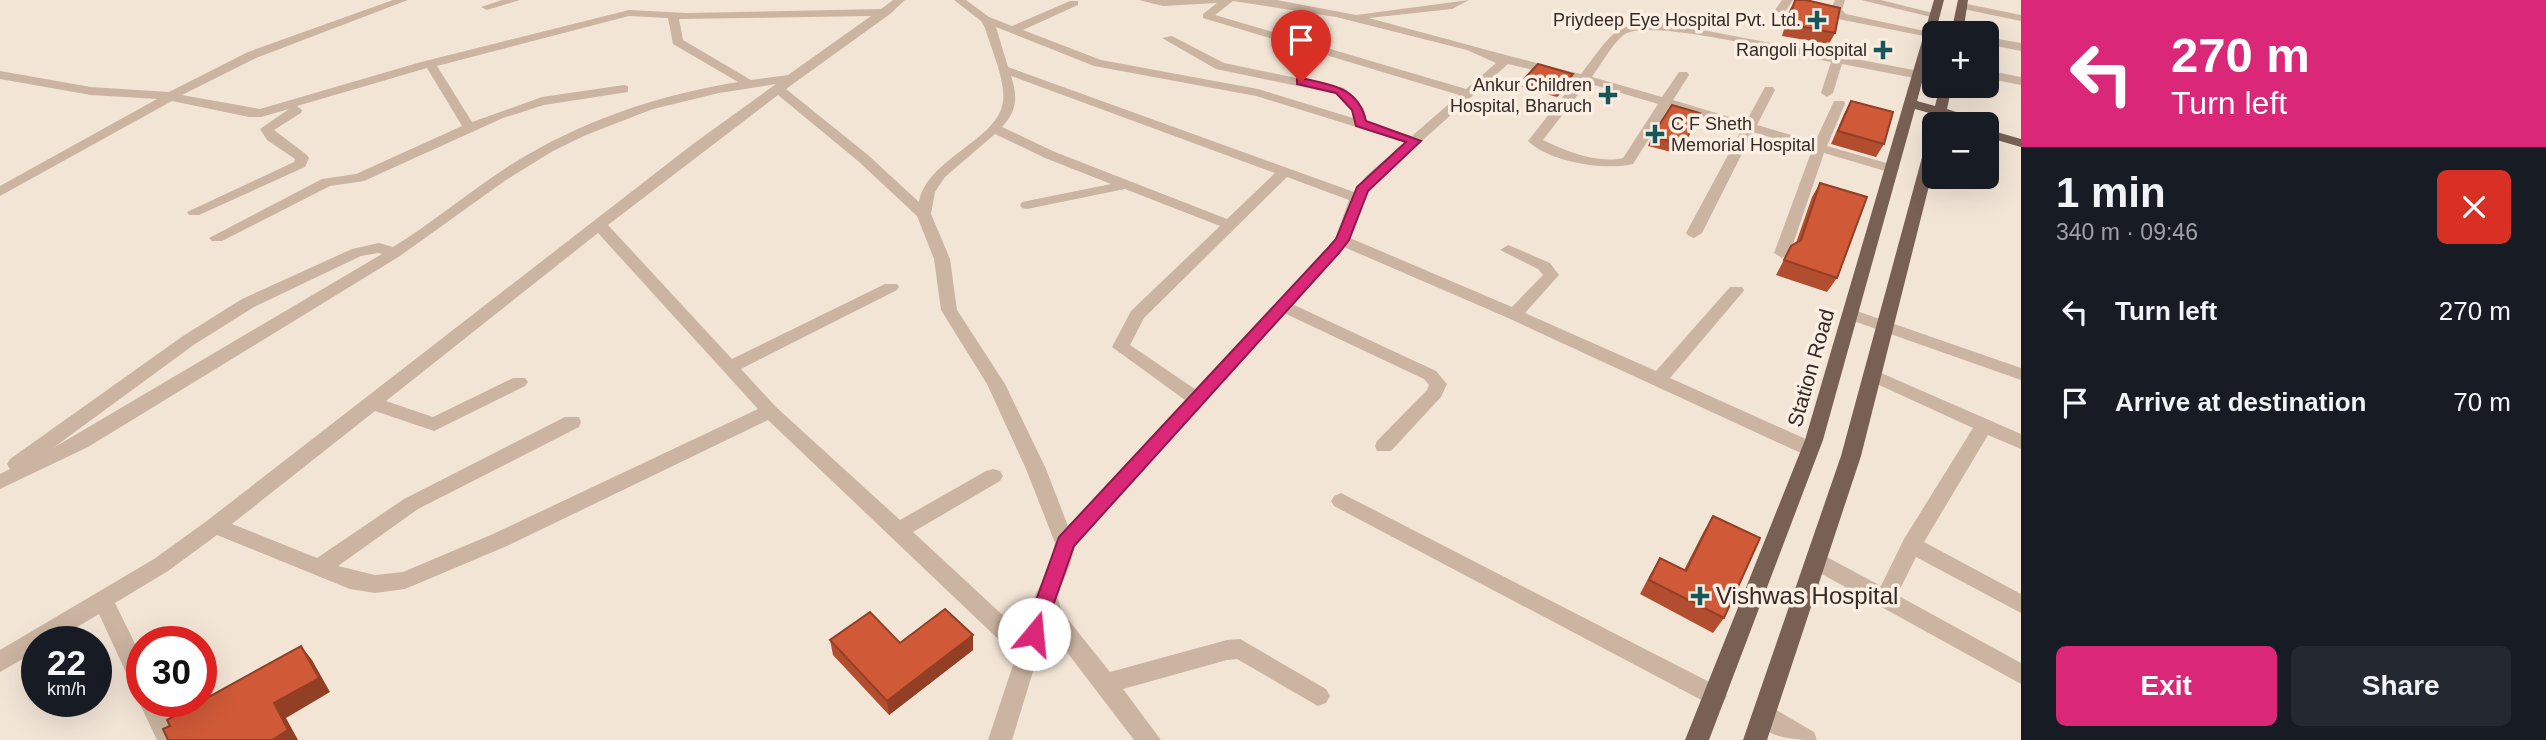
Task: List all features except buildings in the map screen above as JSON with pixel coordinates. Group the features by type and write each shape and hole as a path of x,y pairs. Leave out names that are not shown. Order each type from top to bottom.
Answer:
{"main road":[{"path":"1959,21 1963,3"},
{"name":"Station Road","path":"1697,740 1810,449 1922,64"},
{"path":"1910,108 1922,115"},
{"path":"1999,128 2021,134"},
{"path":"1999,137 2021,143"},
{"path":"1755,740 1851,456 1922,185"}],"street":[{"path":"0,192 169,96 252,55 402,0"},
{"path":"487,7 515,0"},
{"path":"806,0 826,13"},
{"path":"0,662 161,565 215,526 698,147 900,0"},
{"path":"959,0 985,19 1098,63 1258,93 1415,141"},
{"path":"1144,0 1163,3 1218,0"},
{"path":"1228,0 1207,16 1468,94"},
{"path":"1238,0 1270,2 1351,18 1583,78 1892,169"},
{"path":"1351,18 1452,6 1464,0"},
{"path":"1840,0 1836,11 1842,17 1922,33"},
{"path":"1866,0 1937,7"},
{"path":"1012,30 1074,3"},
{"path":"1963,3 2021,18"},
{"path":"623,4 673,14 886,12"},
{"path":"1,75 91,90 169,96 249,113 274,110 430,64 612,16 639,6"},
{"path":"673,14 677,43 748,83"},
{"path":"924,214 928,192 940,174 1006,115 1010,100 1003,69 985,19"},
{"path":"1683,75 1628,161 1620,165 1598,163 1535,141 1620,32 1642,25 1671,27 1919,75"},
{"path":"1168,38 1220,66 1340,91 1357,109 1361,124"},
{"path":"1999,43 2021,47"},
{"path":"1000,740 1046,596 1060,565 1065,542 1342,240 1357,198 1371,179 1503,63 1499,58"},
{"path":"1827,93 1838,59"},
{"path":"430,64 468,126"},
{"path":"1003,69 1357,198"},
{"path":"1999,77 2021,81"},
{"path":"2,474 81,442 436,228 519,165 573,136 667,100 706,89 748,83 786,84 838,136 924,214 942,259 949,310 996,384 1037,469 1065,542"},
{"path":"218,238 327,182 359,178 468,126 542,102 624,89"},
{"path":"1694,233 1769,90"},
{"path":"194,212 300,164 302,158 272,137 267,129 317,97"},
{"path":"1782,253 1819,148 1839,104"},
{"path":"993,128 1050,155 1230,225"},
{"path":"1197,399 1121,348 1137,315 1285,171"},
{"path":"1027,205 1125,185"},
{"path":"599,225 770,411 1028,653"},
{"path":"1342,240 1514,314 1810,449"},
{"path":"2,474 189,340 248,303 357,252 379,248 395,253"},
{"path":"1508,250 1544,267 1551,275 1514,314"},
{"path":"728,368 891,287"},
{"path":"1658,380 1736,290"},
{"path":"1282,306 1430,375 1438,384 1435,393 1384,446"},
{"path":"1850,314 2021,374"},
{"path":"1872,376 2021,442"},
{"path":"372,403 434,424 519,382"},
{"path":"215,526 350,580 374,584 416,576 500,540 770,411"},
{"path":"319,568 411,504 572,422"},
{"path":"1885,599 1911,545 1984,426"},
{"path":"898,531 993,476"},
{"path":"1341,501 1714,696"},
{"path":"1911,545 2021,604"},
{"path":"1816,561 2021,674"},
{"path":"1046,596 1052,616 1149,740"},
{"path":"103,600 126,649"},
{"path":"1105,684 1227,650 1240,649 1318,696"},
{"path":"1763,714 1805,740"},
{"path":"158,717 169,740"}],"place":[{"name":"Priydeep Eye Hospital Pvt. Ltd.","path":"1817,20"},
{"name":"Rangoli Hospital","path":"1883,50"},
{"name":"Ankur Children Hospital, Bharuch","path":"1608,95"},
{"name":"C F Sheth Memorial Hospital","path":"1655,134"},
{"name":"Vishwas Hospital","path":"1700,596"}],"route":[{"path":"1034,634 1046,596 1060,565 1065,542 1334,250 1348,229 1362,190 1415,141 1361,124 1357,109 1349,97 1340,91 1301,82"}]}
